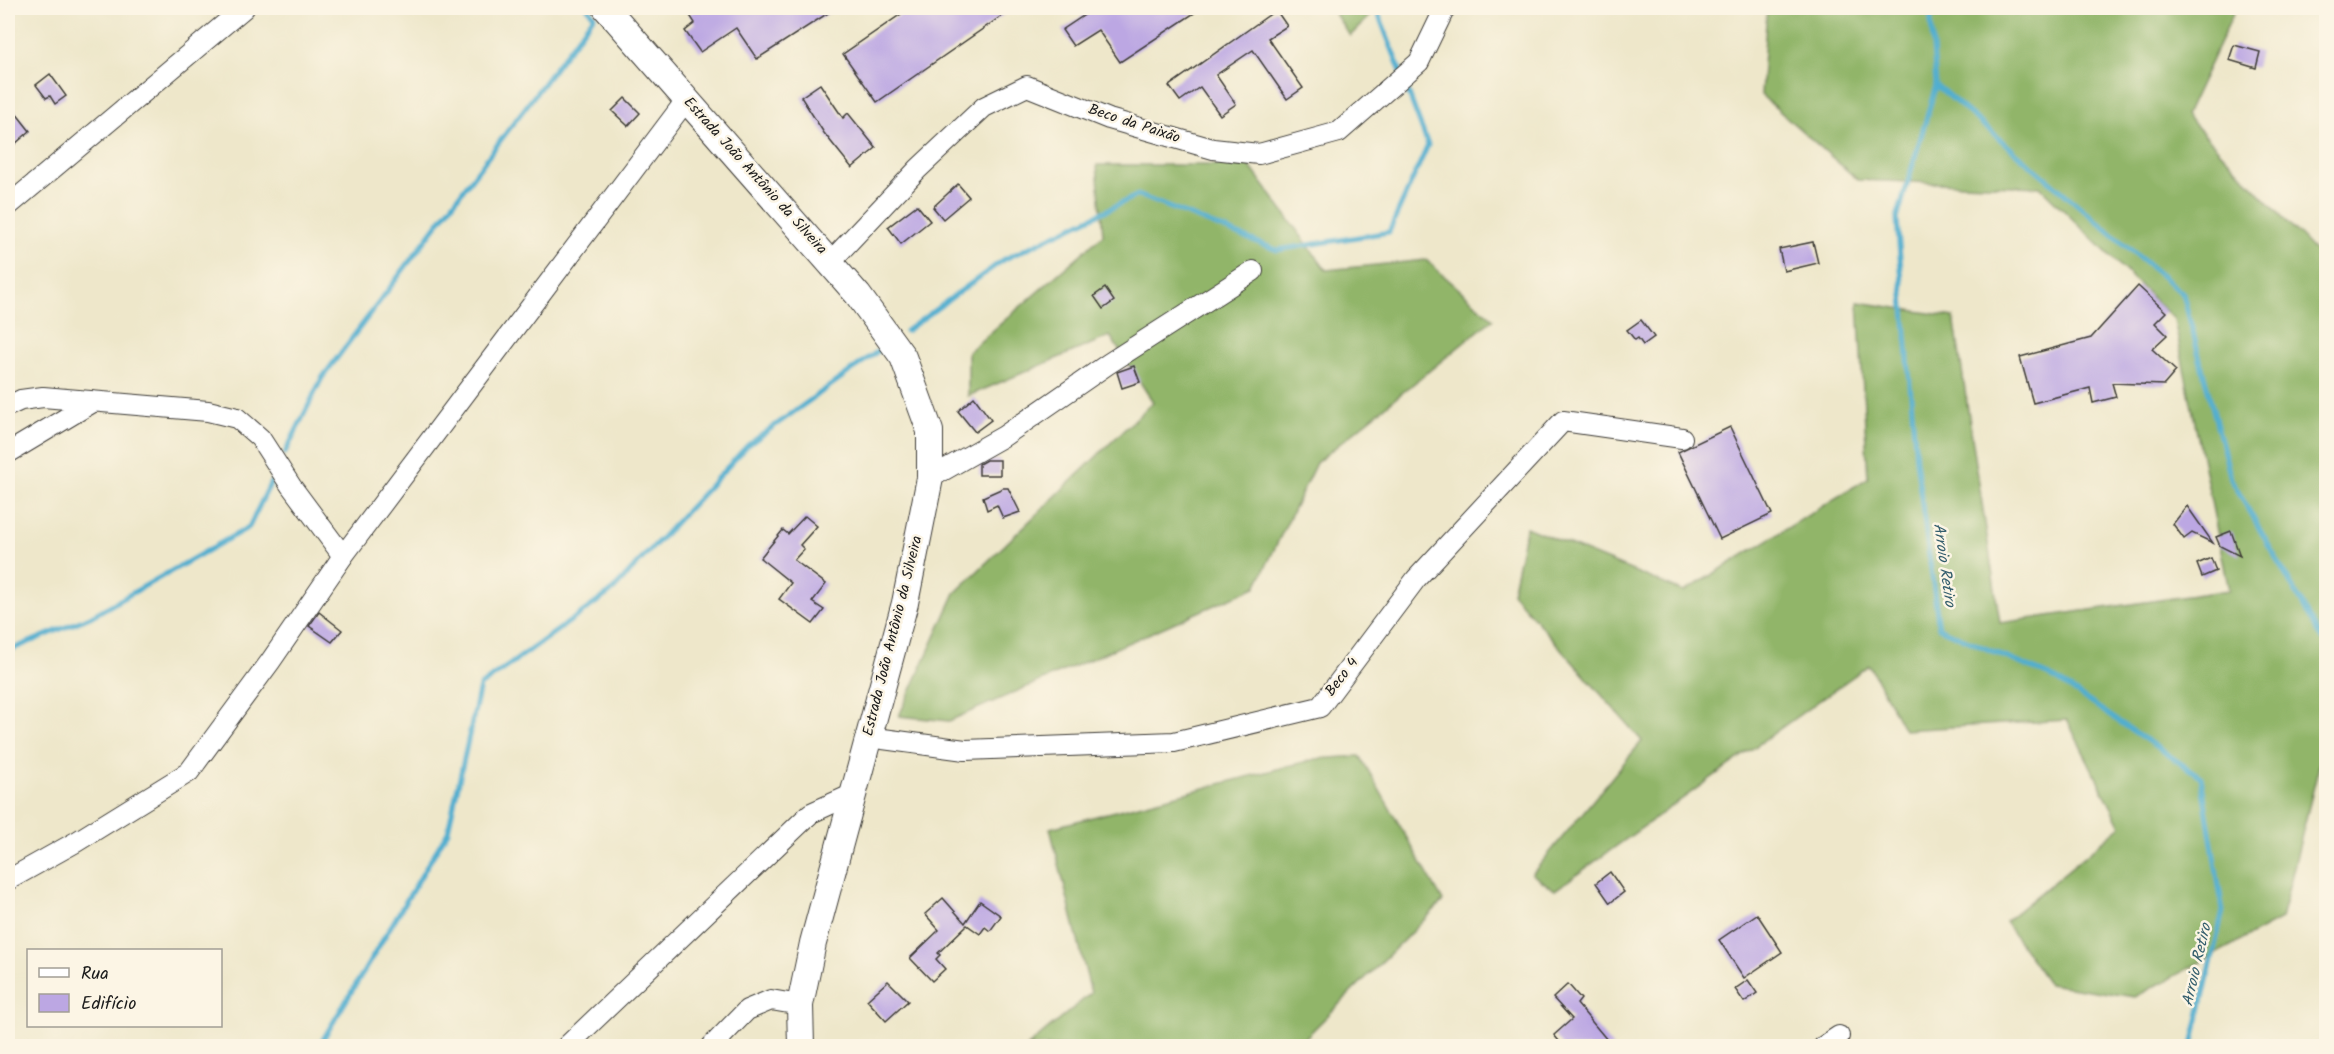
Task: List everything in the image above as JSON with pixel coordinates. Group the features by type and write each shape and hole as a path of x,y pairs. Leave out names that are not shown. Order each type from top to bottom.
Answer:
{"main road":[{"name":"Estrada João Antônio da Silveira","path":"606,8 831,261 903,357 930,431 930,478 904,603 813,943 800,1005 801,1047"}],"street":[{"path":"8,206 244,8"},
{"name":"Beco da Paixão","path":"831,261 918,169 984,107 1027,86 1130,125 1213,149 1259,154 1340,132 1419,62 1445,8"},
{"path":"8,880 76,842 189,771 270,662 343,556 687,99"},
{"path":"930,478 1004,436 1108,364 1253,271"},
{"path":"8,406 21,399 43,397 208,411 237,418 260,438 291,486 343,556"},
{"path":"8,453 93,402"},
{"name":"Beco 4","path":"868,737 965,750 1174,742 1320,708 1416,579 1563,421 1682,438"},
{"path":"567,1047 811,813 853,794"},
{"path":"712,1047 747,1010 771,1000 800,1005"}],"green space":[{"path":"1331,8 1378,8 1350,36"},
{"path":"1767,8 2236,8 2186,115 2326,263 2326,738 2281,919 2135,997 2049,984 2005,922 2121,826 2067,720 1904,730 1869,665 1555,890 1532,874 1642,741 1512,593 1526,527 1684,592 1868,478 1858,302 1954,317 2000,623 2229,590 2174,319 2040,187 1858,180 1761,95"},
{"path":"1097,165 1249,165 1326,270 1426,260 1493,319 1316,463 1256,587 949,721 899,716 955,593 1153,402 1110,336 968,396 968,352 1103,235"},
{"path":"1360,756 1443,901 1297,1046 1028,1046 1091,993 1050,828 1316,759"}],"building":[{"path":"698,8 836,8 757,59 736,28 700,52 685,31 695,23 689,14"},
{"path":"910,8 1013,8 877,102 843,54"},
{"path":"1095,8 1202,8 1120,62 1098,30 1073,46 1062,30"},
{"path":"1276,10 1287,26 1268,38 1303,88 1287,99 1253,50 1216,75 1236,104 1220,115 1200,87 1180,101 1169,86"},
{"path":"2234,45 2260,52 2256,68 2229,60"},
{"path":"50,74 66,96 55,104 50,96 46,98 36,85"},
{"path":"820,84 843,118 848,113 876,148 852,168 824,133 801,97"},
{"path":"625,98 640,113 628,126 612,111"},
{"path":"8,103 30,131 8,150"},
{"path":"958,184 969,197 943,219 933,207"},
{"path":"917,205 930,221 901,244 888,227"},
{"path":"1813,242 1818,263 1784,271 1779,249"},
{"path":"2138,286 2166,312 2155,323 2167,335 2152,349 2176,371 2164,385 2112,383 2116,397 2093,403 2090,388 2033,403 2020,357 2091,338"},
{"path":"1105,288 1114,301 1103,309 1094,296"},
{"path":"1641,320 1654,337 1643,345 1638,338 1635,340 1627,330"},
{"path":"1134,366 1140,382 1122,388 1117,372"},
{"path":"974,397 991,420 975,432 958,411"},
{"path":"1730,427 1772,514 1720,539 1678,452"},
{"path":"986,460 1000,460 1000,475 979,475 979,464"},
{"path":"1008,488 1020,512 1003,518 997,505 987,510 983,497"},
{"path":"2187,506 2213,543 2192,533 2184,539 2173,524"},
{"path":"805,516 817,526 800,545 804,549 794,560 826,584 812,602 824,610 813,624 779,599 791,583 760,558 783,530 788,534"},
{"path":"2231,531 2240,556 2220,546 2216,537"},
{"path":"2211,558 2216,571 2202,577 2197,564"},
{"path":"319,612 342,630 332,642 309,626"},
{"path":"1610,872 1624,892 1610,903 1596,883"},
{"path":"943,898 965,923 980,901 1001,916 990,931 985,927 980,934 967,925 938,953 940,955 936,959 945,969 932,981 910,958 939,930 925,914"},
{"path":"1757,914 1782,952 1744,978 1719,940"},
{"path":"1748,980 1757,993 1744,1002 1735,989"},
{"path":"888,981 908,1001 886,1021 867,1000"},
{"path":"1568,984 1581,999 1577,1004 1613,1047 1564,1047 1554,1035 1572,1019 1553,998"}],"waterway":[{"path":"285,453 322,378 594,16 588,8"},
{"path":"1376,8 1401,72"},
{"name":"Arroio Retiro","path":"1930,8 1936,85 1897,219 1916,460 1939,628 2056,679 2201,777 2223,911 2192,1046"},
{"path":"906,331 1003,260 1138,195 1277,250 1389,232 1428,145 1404,81"},
{"path":"1936,85 2183,294 2231,479 2322,639 2326,639"},
{"path":"319,1046 448,831 480,686 612,591 748,445 881,349"},
{"path":"8,651 90,617 249,527 271,482"}]}
